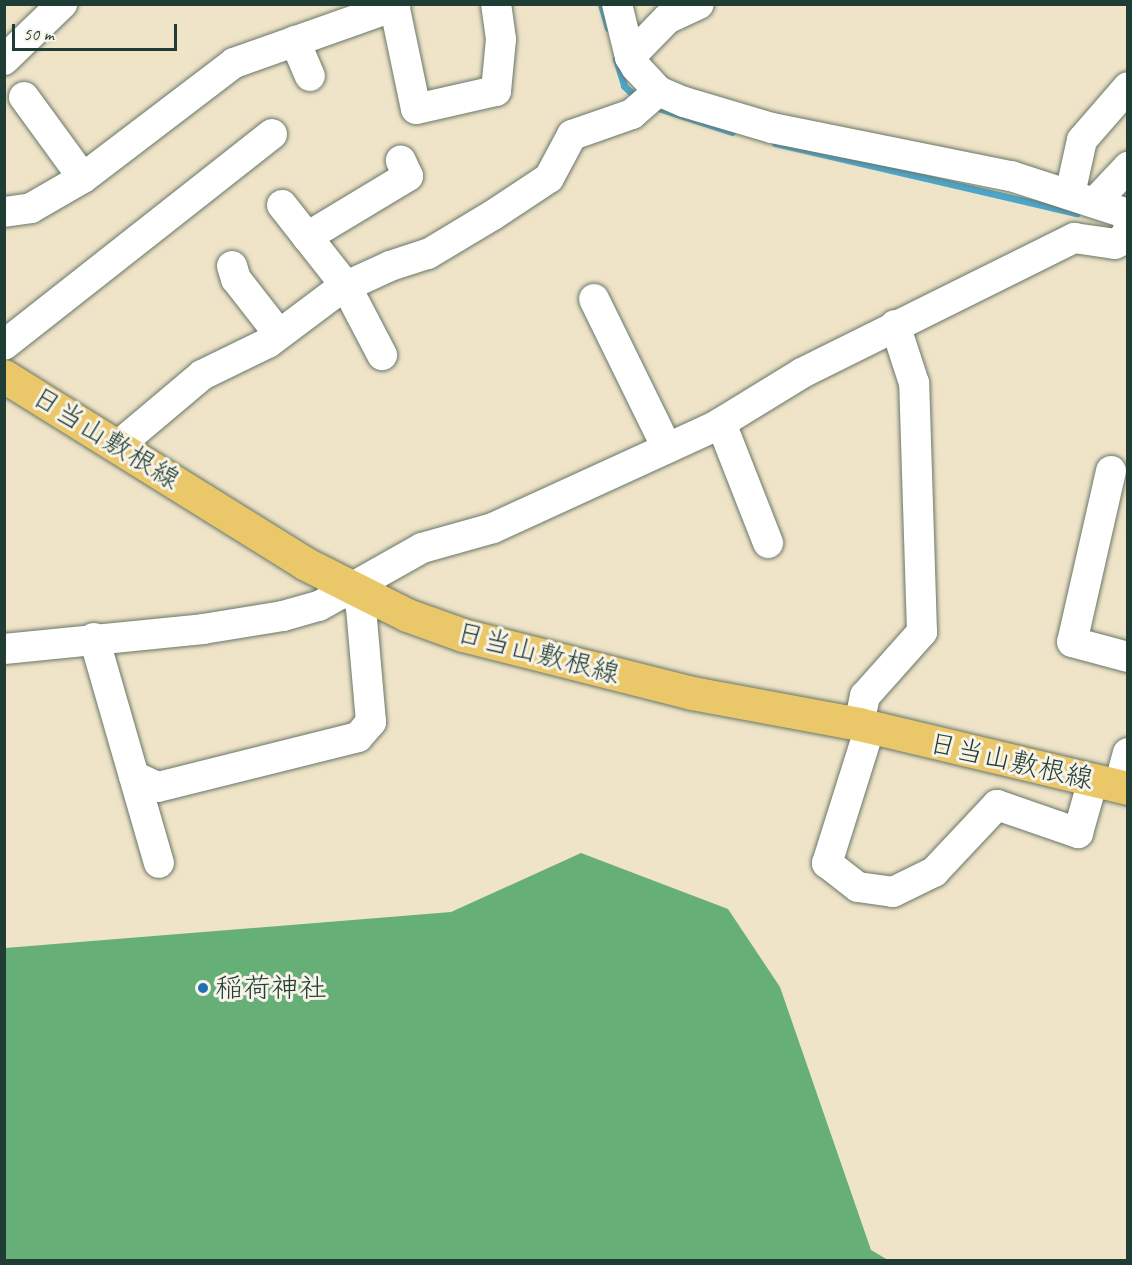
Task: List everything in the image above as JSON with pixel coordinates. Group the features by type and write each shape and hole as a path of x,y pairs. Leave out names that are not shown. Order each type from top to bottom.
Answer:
{"main road":[{"name":"日当山敷根線","path":"4,376 119,445 304,563 354,586 407,615 463,635 692,693 864,726 1113,785"}],"street":[{"path":"10,43 62,4"},
{"path":"4,212 31,208 83,178 234,63 395,5 416,109 496,91 501,39 496,4"},
{"path":"617,4 630,57 647,100"},
{"path":"630,57 667,19 699,4"},
{"path":"295,41 310,76"},
{"path":"1083,198 1082,140 1128,87"},
{"path":"24,97 83,178"},
{"path":"4,649 283,616 319,606 422,548 493,528 721,423 802,374 1074,238 1114,244 1126,228 1083,198 1011,176 772,128 710,112 647,100 572,135 549,178 428,254 390,266 346,286 279,333 202,375 119,445"},
{"path":"4,345 272,134"},
{"path":"307,237 408,176 401,161"},
{"path":"1083,198 1128,167"},
{"path":"282,205 346,286 382,356"},
{"path":"232,266 236,279 279,333"},
{"path":"594,299 668,448"},
{"path":"895,326 914,383 922,632 865,696 864,726 827,862 858,887 893,892 934,872 997,805 1078,833 1088,809 1113,785 1128,753"},
{"path":"721,423 768,543"},
{"path":"1111,471 1072,642 1128,657"},
{"path":"134,776 158,787 358,737 371,722 361,608 354,586"},
{"path":"94,638 159,863"}],"green space":[{"path":"581,853 728,909 780,987 871,1250 888,1260 5,1260 5,948 451,912"}],"waterway":[{"path":"601,4 608,28"},
{"path":"616,59 624,86 639,100"},
{"path":"652,106 732,132"},
{"path":"775,143 1077,213"}],"place":[{"name":"稲荷神社","path":"203,988"}]}
